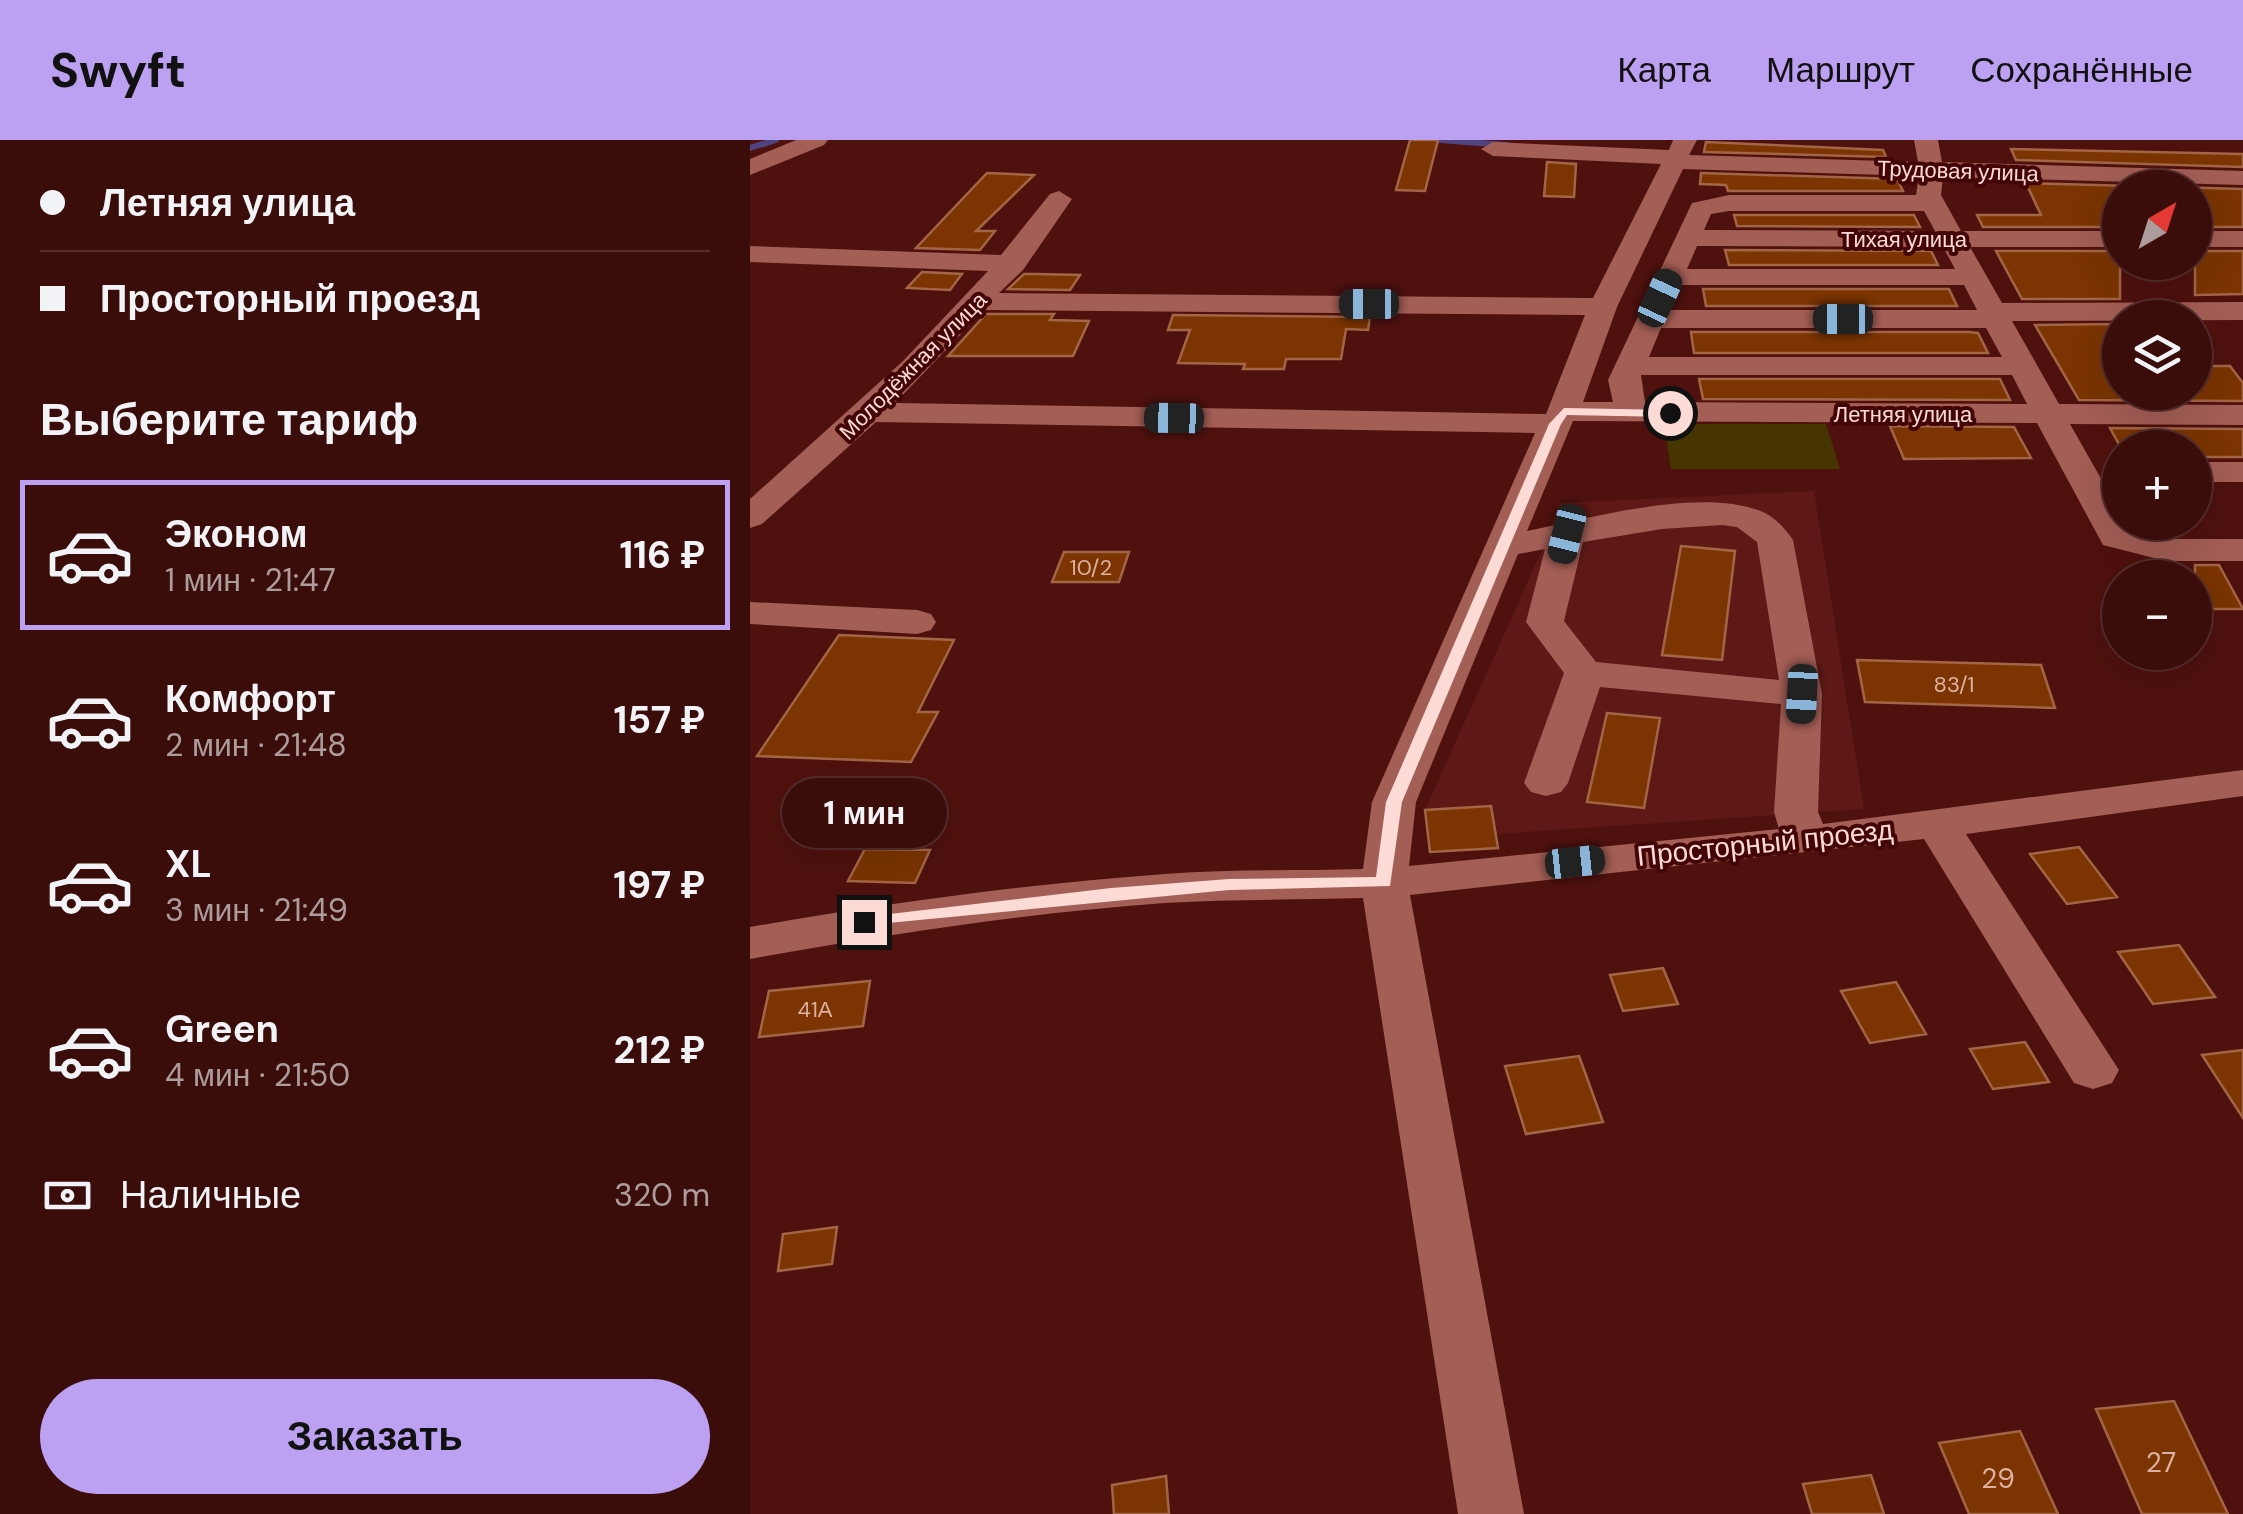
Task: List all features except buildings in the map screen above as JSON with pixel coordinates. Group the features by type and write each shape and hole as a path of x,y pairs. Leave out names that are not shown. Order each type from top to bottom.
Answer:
{"street":[{"path":"750,168 816,140"},
{"path":"1926,140 1932,171 1928,196 2116,536 2166,550 2243,550"},
{"name":"Трудовая улица","path":"1493,149 1679,153 1932,171 2243,178"},
{"path":"1491,1514 1384,882 1394,802 1506,546 1603,307 1679,153"},
{"name":"Молодёжная улица","path":"750,517 872,412 1012,264 1059,199"},
{"path":"1632,413 1623,380 1702,208 1729,204 1932,203"},
{"name":"Тихая улица","path":"1688,238 2102,239"},
{"path":"2212,239 2243,239"},
{"path":"750,254 1012,264"},
{"path":"1670,277 1974,277"},
{"path":"979,301 1603,307"},
{"path":"1651,319 2102,314"},
{"path":"2212,315 2241,315"},
{"path":"1630,366 2023,366"},
{"name":"Летняя улица","path":"872,412 1559,418 1632,413 2229,415"},
{"path":"2083,472 2102,472"},
{"path":"2212,472 2243,472"},
{"path":"1506,546 1696,517 1743,517 1762,526 1775,540 1802,694 1796,812 1805,838"},
{"path":"1567,534 1545,622 1584,673 1802,694"},
{"path":"750,613 917,622"},
{"path":"1546,784 1584,673"},
{"name":"Просторный проезд","path":"750,943 901,916 1032,900 1229,885 1384,882 1939,826 2243,783"},
{"path":"1939,826 2093,1070"}],"shaded area":[{"path":"1664,424 1826,424 1840,469 1671,469"},
{"path":"1814,491 1864,809 1496,834 1490,806 1425,810 1547,539 1558,503"}],"waterway":[{"path":"750,148 776,140"},
{"path":"1440,140 1506,145"}],"route":[{"path":"864,922 1032,900 1229,885 1384,882 1394,802 1555,424 1564,412 1670,413"}]}
